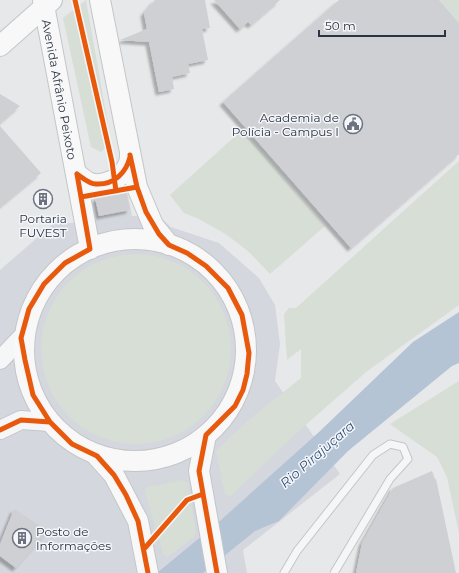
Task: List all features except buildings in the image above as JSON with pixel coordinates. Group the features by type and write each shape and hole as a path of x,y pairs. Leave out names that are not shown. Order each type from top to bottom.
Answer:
{"main road":[{"path":"100,0 137,187 146,212 156,230 169,245"},
{"path":"0,46 46,2"},
{"name":"Avenida Afrânio Peixoto","path":"46,2 90,249"},
{"path":"77,174 88,182 97,184 114,180 123,175 128,167 130,155"},
{"path":"129,240 149,241 169,245 187,253 206,266 228,288 242,314 249,353 248,374 243,390 235,406 206,435 186,450 163,456 128,460 97,456 72,444 50,422 33,395 21,338 29,309 44,284 65,263 90,249 109,242 129,240"},
{"path":"206,435 199,471 217,573"},
{"path":"97,456 114,475 126,495 138,521 147,567"}],"street":[{"path":"0,360 21,338"},
{"path":"0,430 21,420 50,422"}],"lane":[{"path":"284,573 297,551 374,455 390,444 403,447 408,459 390,479 334,573"}],"shaded area":[{"path":"86,0 111,142 101,152 91,147 63,18"},
{"path":"439,0 459,0 459,23"},
{"path":"242,130 325,226 270,274 248,251 227,235 199,219 184,213 170,195"},
{"path":"459,161 459,305 366,372 293,436 231,496 225,495 216,451 251,418 301,378 301,349 287,360 284,314 289,308 296,308"},
{"path":"127,191 132,216 160,217 171,227 219,243 259,278 275,305 280,344 275,381 340,474 243,550 247,573 0,573 0,270 53,224 85,222 97,219 93,196"},
{"path":"127,254 145,254 164,258 181,265 196,275 210,289 220,304 227,321 231,340 231,358 227,377 220,394 210,409 196,423 181,433 164,440 145,444 127,444 108,440 91,433 76,423 62,409 52,394 45,377 41,358 41,340 45,321 52,304 62,289 76,275 91,265 108,258"},
{"path":"459,381 459,533 447,477 437,457 390,424"},
{"path":"183,480 188,483 196,533 194,537 167,557 163,554 145,492 148,487"}],"water":[{"name":"Rio Pirajuçara","path":"459,312 459,363 452,366 348,451 279,521 255,531 203,573 157,573 221,520 319,432 413,342"}],"cycle path":[{"path":"75,0 112,162 116,191"},
{"path":"130,155 137,187 146,212 159,234 169,245 187,253 206,266 228,288 242,315 249,353 247,374 243,390 235,406 206,435 199,471 217,573"},
{"path":"77,174 93,184 102,184 118,177 126,168 130,157"},
{"path":"77,174 90,249 65,263 44,284 29,309 21,338 33,395 50,422 72,444 97,456 114,475 126,495 138,521 148,573"},
{"path":"81,197 137,187"},
{"path":"0,430 21,420 50,422"},
{"path":"144,549 187,500 203,494"}],"place":[{"name":"Academia de Polícia - Campus I","path":"353,124"},
{"name":"Portaria FUVEST","path":"43,199"},
{"name":"Posto de Informações","path":"22,538"}]}
